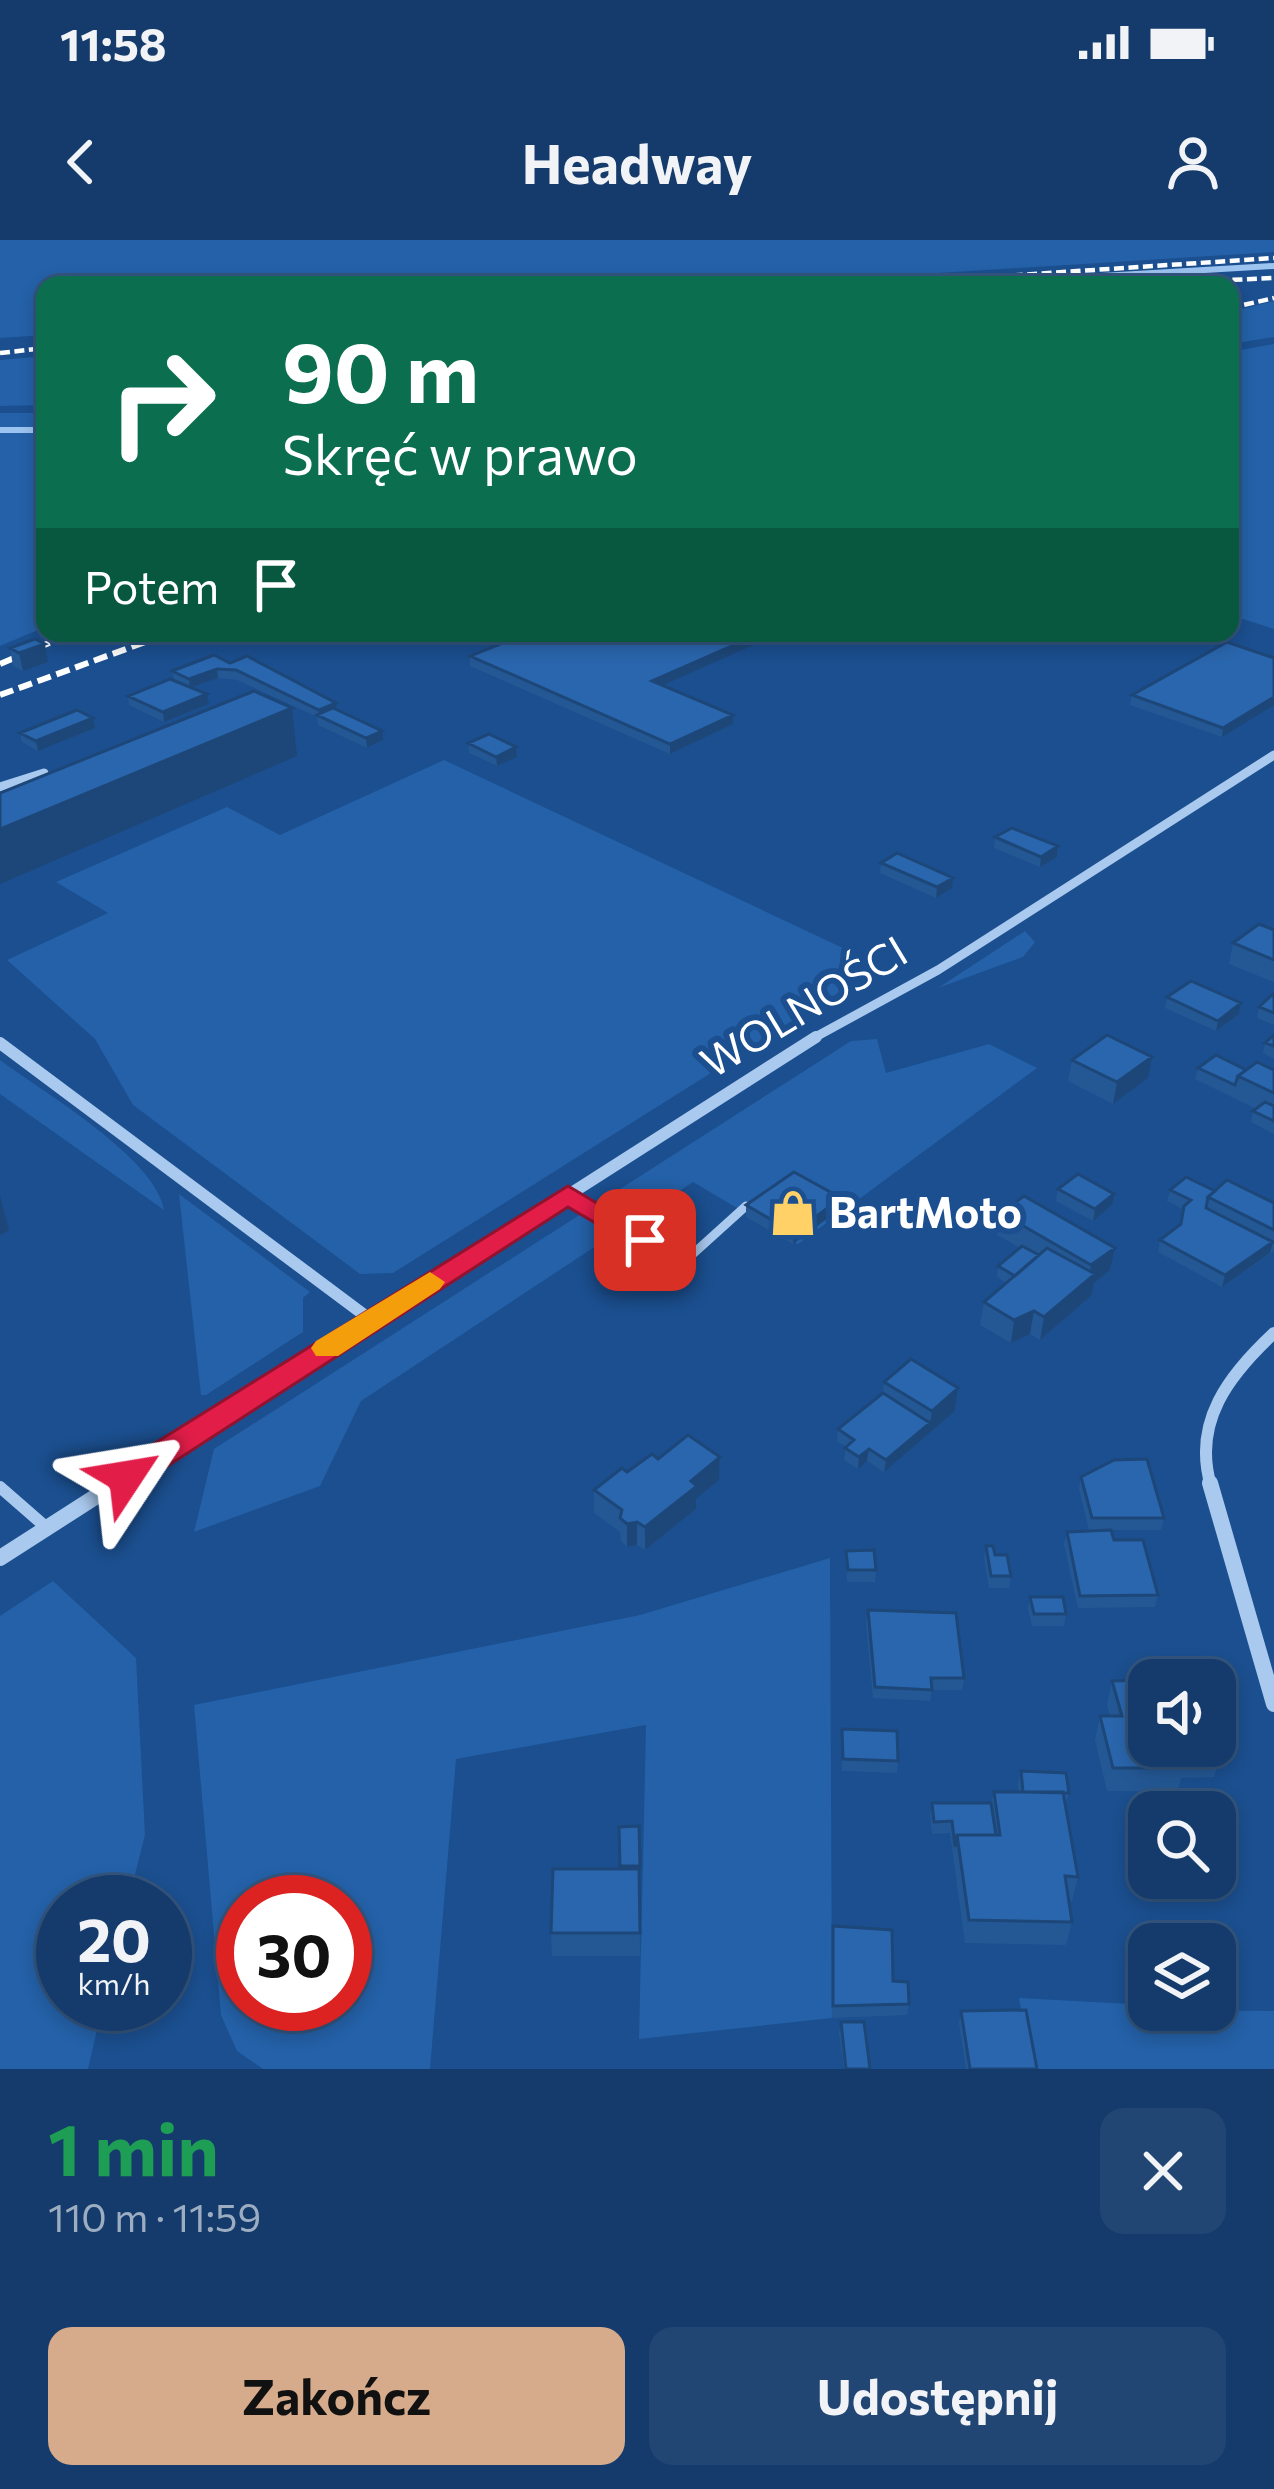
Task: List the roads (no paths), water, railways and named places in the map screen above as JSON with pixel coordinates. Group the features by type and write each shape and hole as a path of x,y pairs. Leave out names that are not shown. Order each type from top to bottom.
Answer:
{"street":[{"name":"WOLNOŚCI","path":"0,1558 801,1045 954,960 1274,755"},
{"path":"0,787 44,773"},
{"path":"0,1042 371,1320"},
{"path":"1274,1333 1231,1374 1203,1426 1203,1460 1274,1704"}],"lane":[{"path":"568,1195 684,1262 746,1206"},
{"path":"0,1487 47,1528"}],"waterway":[{"path":"1103,276 1274,266"},
{"path":"0,430 36,430"}],"railway":[{"path":"1003,276 1274,258"},
{"path":"1239,280 1274,278"},
{"path":"1239,306 1274,298"},
{"path":"0,353 36,349"},
{"path":"0,664 51,642"},
{"path":"0,695 145,642"}],"place":[{"name":"BartMoto","path":"793,1213"}]}
